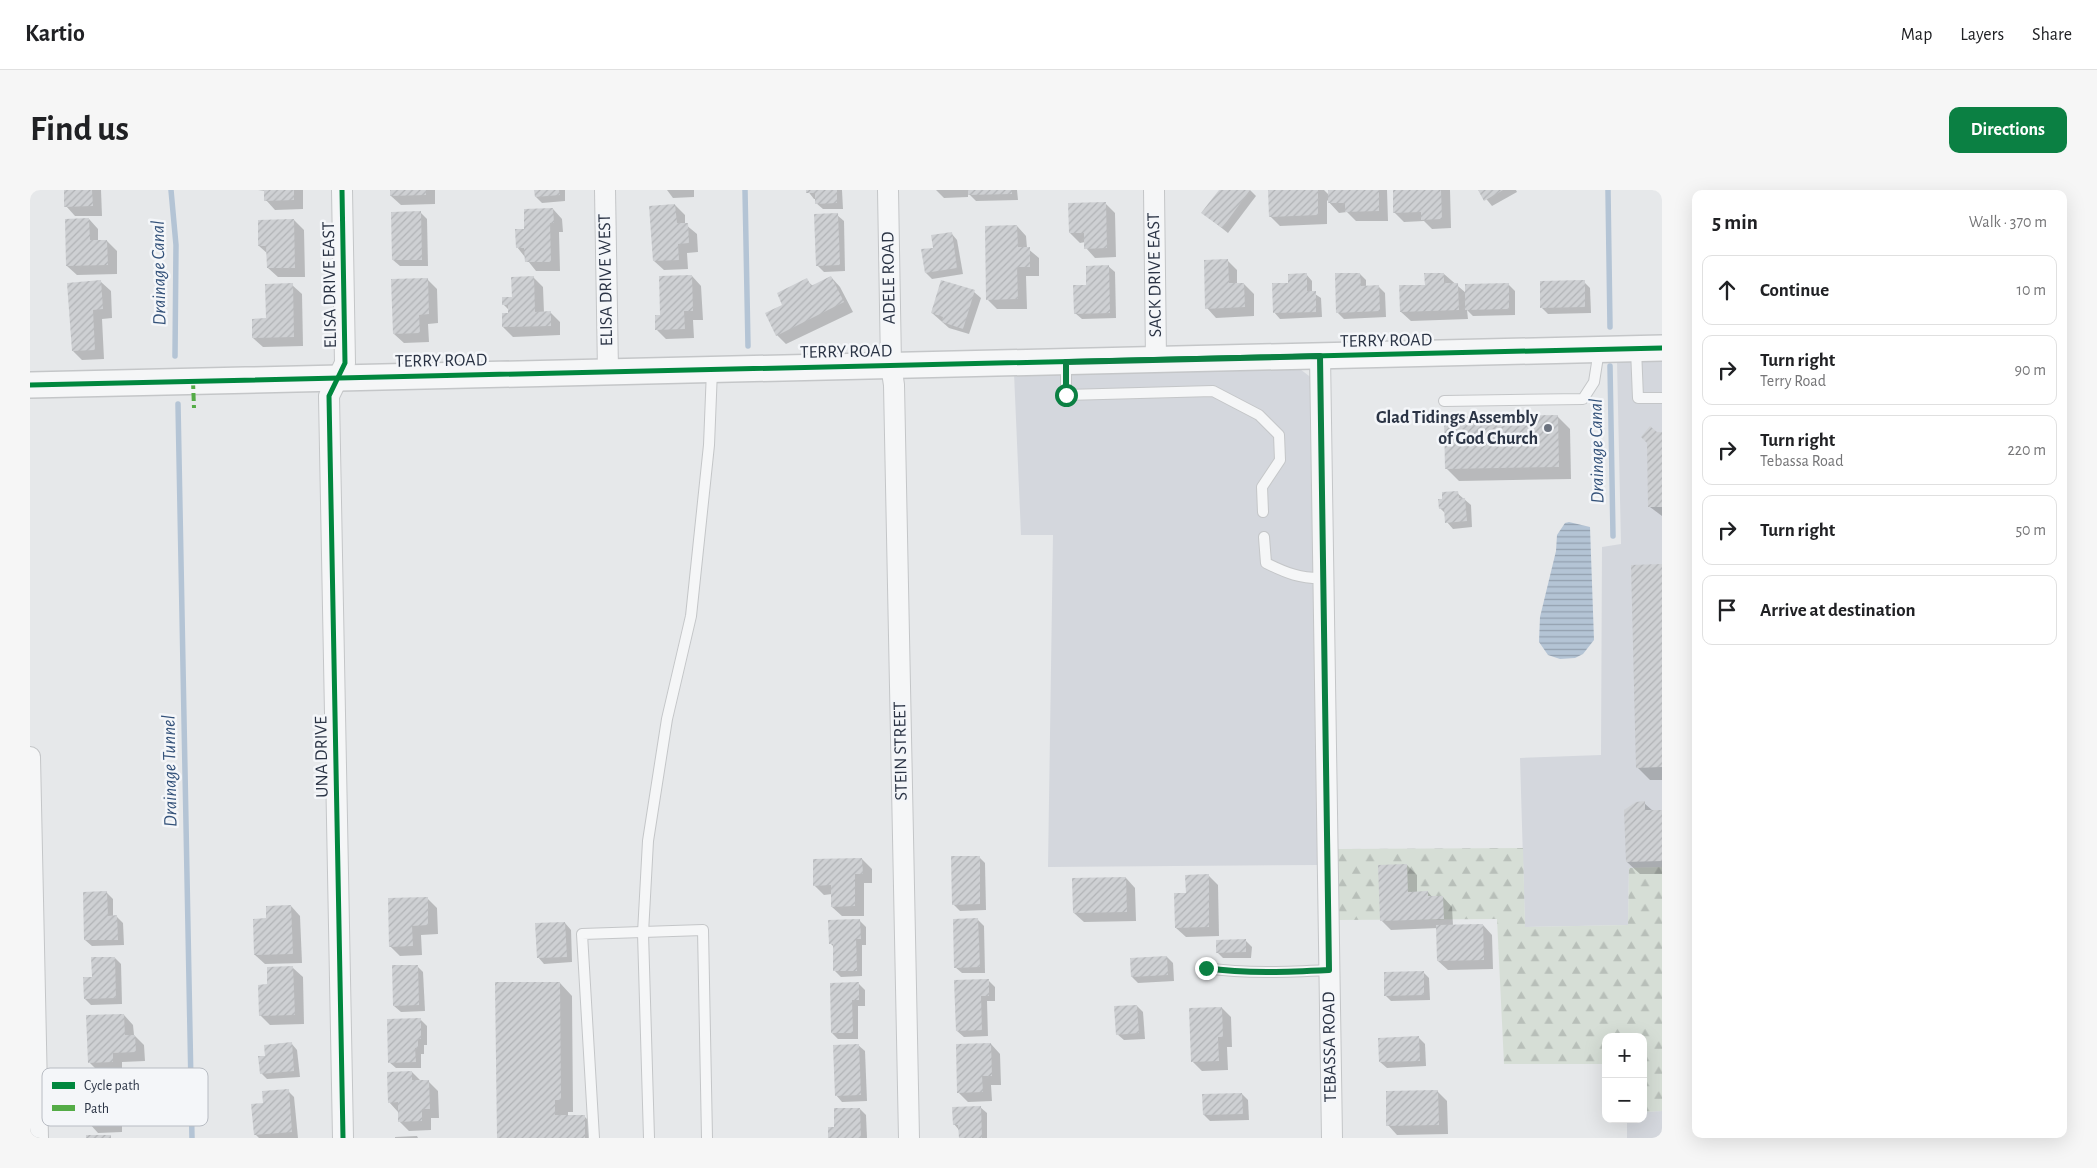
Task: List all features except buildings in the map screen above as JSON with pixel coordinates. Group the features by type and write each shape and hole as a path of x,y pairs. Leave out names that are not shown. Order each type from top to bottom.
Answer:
{"street":[{"name":"ELISA DRIVE EAST","path":"339,377 345,363 342,190"},
{"name":"ELISA DRIVE WEST","path":"605,190 608,371"},
{"name":"ADELE ROAD","path":"888,190 891,365"},
{"name":"SACK DRIVE EAST","path":"1154,190 1156,359"},
{"name":"TERRY ROAD","path":"30,385 1662,348"},
{"name":"TEBASSA ROAD","path":"1320,356 1332,1138"},
{"name":"STEIN STREET","path":"891,365 894,405 909,1138"},
{"name":"UNA DRIVE","path":"339,377 329,396 344,1138"},
{"path":"30,757 38,1138"}],"lane":[{"path":"1636,348 1638,398 1662,398"},
{"path":"1444,401 1583,399 1594,382 1599,349"},
{"path":"1066,362 1066,395 1212,391 1259,415 1278,435 1280,460 1262,487 1263,512"},
{"path":"649,1138 643,933 648,842 667,719 693,597 709,445 712,369"},
{"path":"1264,537 1266,564 1288,574 1306,579 1324,578"},
{"path":"594,1138 582,934 703,930 707,1138"},
{"path":"1206,968 1226,971 1284,972 1329,970"}],"shaded area":[{"path":"1617,361 1662,362 1662,867 1629,868 1628,925 1525,927 1520,758 1601,755 1602,547 1621,544"},
{"path":"1296,366 1313,379 1318,865 1048,867 1053,535 1021,535 1014,373"},
{"path":"1662,1111 1662,1138 1627,1138 1627,1123 1647,1123 1647,1112"}],"green space":[{"path":"1523,848 1525,927 1628,925 1629,868 1662,867 1662,1111 1647,1112 1647,1033 1602,1033 1602,1064 1504,1064 1497,919 1336,920 1338,849"}],"water":[{"path":"1569,522 1590,527 1594,640 1583,654 1575,658 1560,659 1548,655 1539,642 1540,617 1556,551 1557,535 1565,523"}],"waterway":[{"name":"Drainage Canal","path":"171,190 176,245 175,356"},
{"path":"745,190 748,346"},
{"name":"Drainage Canal","path":"1608,190 1610,327"},
{"name":"Drainage Canal","path":"1610,366 1613,536"},
{"name":"Drainage Tunnel","path":"178,404 191,1068"},
{"name":"Drainage Tunnel","path":"192,1126 192,1138"}],"marked path":[{"path":"193,381 194,408"}],"cycle path":[{"path":"342,190 345,363 329,396 343,1138"},
{"path":"30,385 1662,348"}],"place":[{"name":"Glad Tidings Assembly of God Church","path":"1548,428"}],"route":[{"path":"1066,395 1066,362 1320,356 1324,505 1329,970 1284,972 1226,971 1206,968"}]}
